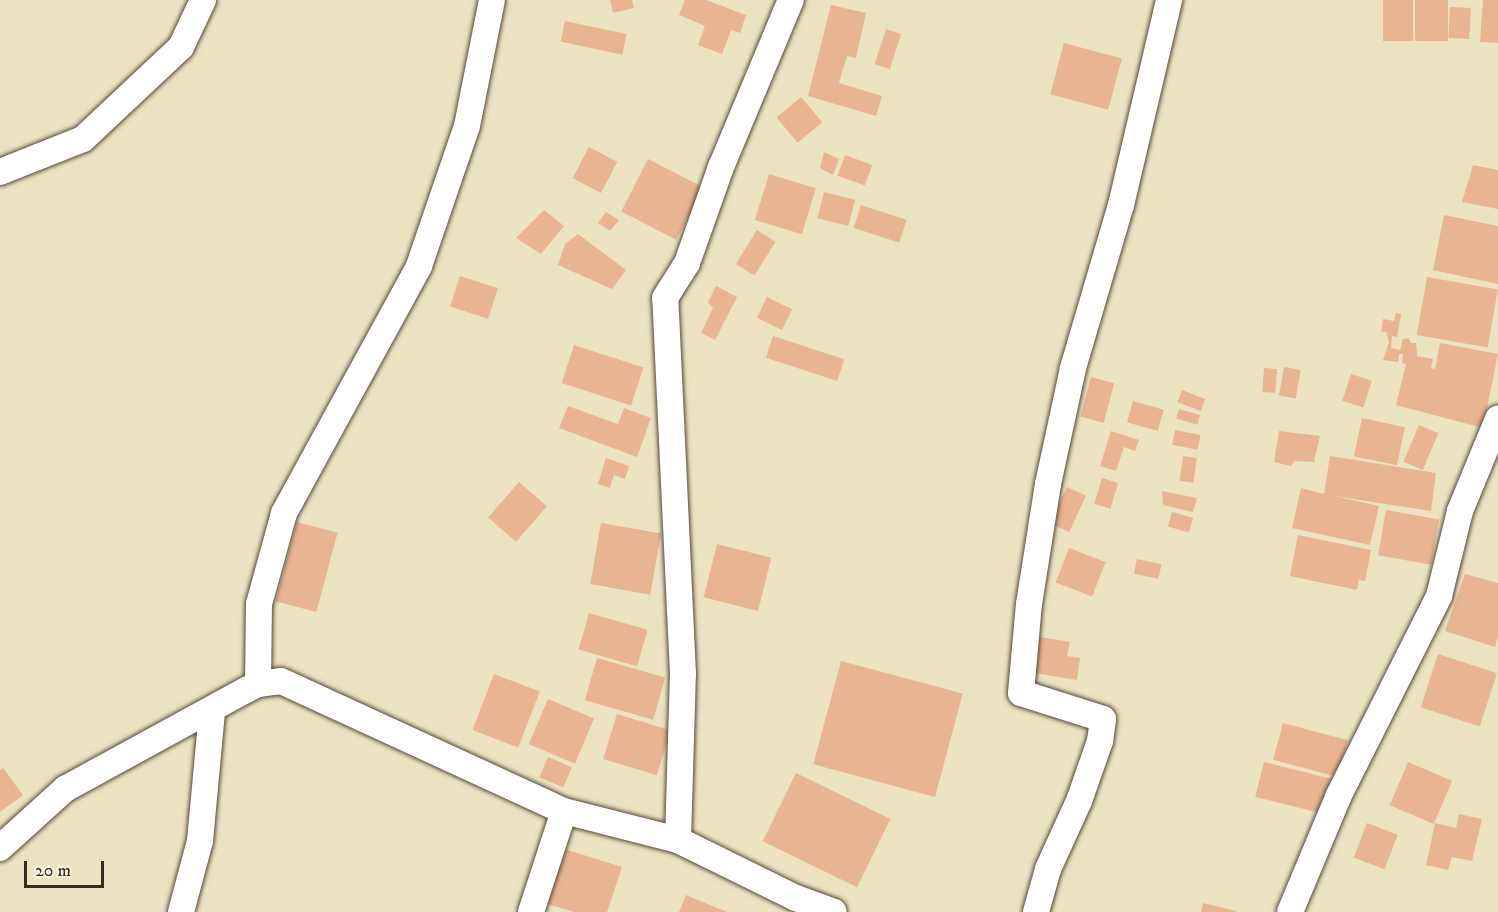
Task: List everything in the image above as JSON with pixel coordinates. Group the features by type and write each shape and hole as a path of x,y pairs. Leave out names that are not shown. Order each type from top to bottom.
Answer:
{"street":[{"path":"0,172 83,139 181,47 203,0"},
{"path":"258,684 259,604 284,513 419,266 467,126 492,0"},
{"path":"678,840 683,674 665,298 687,263 720,167 791,0"},
{"path":"1036,912 1048,869 1079,801 1100,741 1103,719 1021,693 1029,604 1048,483 1073,368 1124,193 1169,0"},
{"path":"1290,912 1338,797 1439,596 1460,511 1498,419"},
{"path":"0,848 65,789 258,684 281,681 564,811 678,840 794,905 834,912"},
{"path":"181,912 200,842 212,711"},
{"path":"531,912 564,811"}],"building":[{"path":"610,0 632,0 634,8 613,13"},
{"path":"685,0 706,0 746,15 740,33 731,30 722,54 698,45 705,26 679,15"},
{"path":"1383,0 1413,0 1413,41 1383,41"},
{"path":"1415,0 1448,0 1448,41 1415,41"},
{"path":"1483,0 1498,0 1498,43 1480,42"},
{"path":"831,5 866,13 856,58 847,56 839,83 882,96 876,116 808,96"},
{"path":"1450,7 1471,8 1469,39 1448,38"},
{"path":"565,21 627,34 622,55 561,42"},
{"path":"886,29 901,34 890,69 875,64"},
{"path":"1064,43 1122,59 1108,110 1050,94"},
{"path":"801,97 822,122 798,143 776,118"},
{"path":"589,147 617,162 601,193 573,178"},
{"path":"824,152 839,159 833,175 820,168"},
{"path":"845,155 872,165 865,186 837,176"},
{"path":"648,159 703,187 676,240 621,212"},
{"path":"1473,165 1498,170 1498,209 1462,202"},
{"path":"769,174 816,188 802,234 755,220"},
{"path":"824,192 855,200 849,226 817,218"},
{"path":"861,205 907,220 899,243 854,228"},
{"path":"544,210 564,226 541,254 516,238"},
{"path":"606,212 619,220 610,231 598,223"},
{"path":"1444,215 1498,226 1498,284 1433,270"},
{"path":"757,230 776,242 754,276 736,264"},
{"path":"578,234 626,270 612,289 558,265 565,244"},
{"path":"460,276 498,288 488,319 450,306"},
{"path":"1427,277 1498,290 1488,348 1417,335"},
{"path":"716,286 737,297 715,340 701,333 713,308 708,302"},
{"path":"767,297 792,309 782,330 757,318"},
{"path":"1396,313 1401,314 1397,337 1392,336 1391,348 1400,350 1403,339 1409,338 1411,343 1416,343 1417,356 1433,359 1431,368 1435,369 1440,343 1498,354 1483,428 1396,405 1406,364 1402,363 1403,354 1399,354 1398,362 1383,360 1389,342 1386,332 1381,332 1383,319 1394,321"},
{"path":"773,336 844,359 837,381 766,358"},
{"path":"574,345 643,368 631,406 562,383"},
{"path":"1284,367 1301,370 1296,399 1279,396"},
{"path":"1264,368 1277,369 1275,393 1262,392"},
{"path":"1351,374 1372,381 1363,407 1342,401"},
{"path":"1091,377 1114,383 1104,423 1080,417"},
{"path":"1182,390 1205,399 1201,411 1177,402"},
{"path":"1133,401 1164,410 1158,431 1127,422"},
{"path":"568,406 618,424 624,408 651,418 637,457 559,428"},
{"path":"1179,409 1200,415 1197,425 1176,419"},
{"path":"1362,418 1405,427 1397,465 1354,456"},
{"path":"1419,425 1438,433 1423,470 1403,462"},
{"path":"1175,430 1201,435 1198,450 1172,445"},
{"path":"1111,431 1139,440 1135,451 1124,447 1116,471 1100,466"},
{"path":"1279,431 1320,436 1314,462 1294,461 1291,466 1274,462"},
{"path":"1183,456 1197,458 1193,483 1180,481"},
{"path":"1330,456 1436,473 1431,511 1334,496 1379,506 1370,545 1292,528 1301,488 1324,494"},
{"path":"606,458 629,466 625,479 614,475 610,488 598,484"},
{"path":"1102,478 1118,483 1110,509 1094,504"},
{"path":"519,482 547,506 516,542 488,517"},
{"path":"1067,487 1086,496 1069,532 1050,523"},
{"path":"1162,491 1197,498 1193,512 1163,505"},
{"path":"1386,510 1439,519 1431,565 1378,555"},
{"path":"1172,512 1193,518 1189,532 1168,526"},
{"path":"297,522 338,533 316,612 276,601"},
{"path":"601,523 661,534 650,595 590,584"},
{"path":"1298,535 1371,550 1365,581 1359,580 1357,590 1290,576"},
{"path":"717,544 771,558 758,611 704,597"},
{"path":"1069,548 1105,562 1092,597 1056,583"},
{"path":"1137,559 1161,564 1158,579 1134,574"},
{"path":"1465,574 1498,583 1498,636 1495,647 1445,631"},
{"path":"589,613 648,630 637,666 579,650"},
{"path":"1040,637 1070,642 1067,656 1080,658 1077,680 1034,673"},
{"path":"1438,654 1497,673 1480,726 1421,707"},
{"path":"597,658 665,678 653,720 585,700"},
{"path":"841,661 963,694 935,797 813,764"},
{"path":"494,674 540,692 518,748 472,730"},
{"path":"548,699 594,719 575,764 529,744"},
{"path":"617,714 671,730 657,775 603,759"},
{"path":"1283,723 1348,740 1338,777 1273,760"},
{"path":"548,757 572,767 563,787 539,777"},
{"path":"1264,762 1334,779 1325,814 1255,797"},
{"path":"1408,762 1452,781 1434,824 1390,805"},
{"path":"3,768 23,795 0,812 0,770"},
{"path":"796,773 890,819 857,887 763,841"},
{"path":"1459,814 1482,819 1472,861 1452,857 1448,870 1426,865 1435,823 1456,828"},
{"path":"1367,823 1398,835 1385,869 1354,858"},
{"path":"561,848 622,867 607,912 574,912 544,903"},
{"path":"686,895 727,912 679,912"},
{"path":"1203,903 1236,911 1236,912 1201,912"}]}
